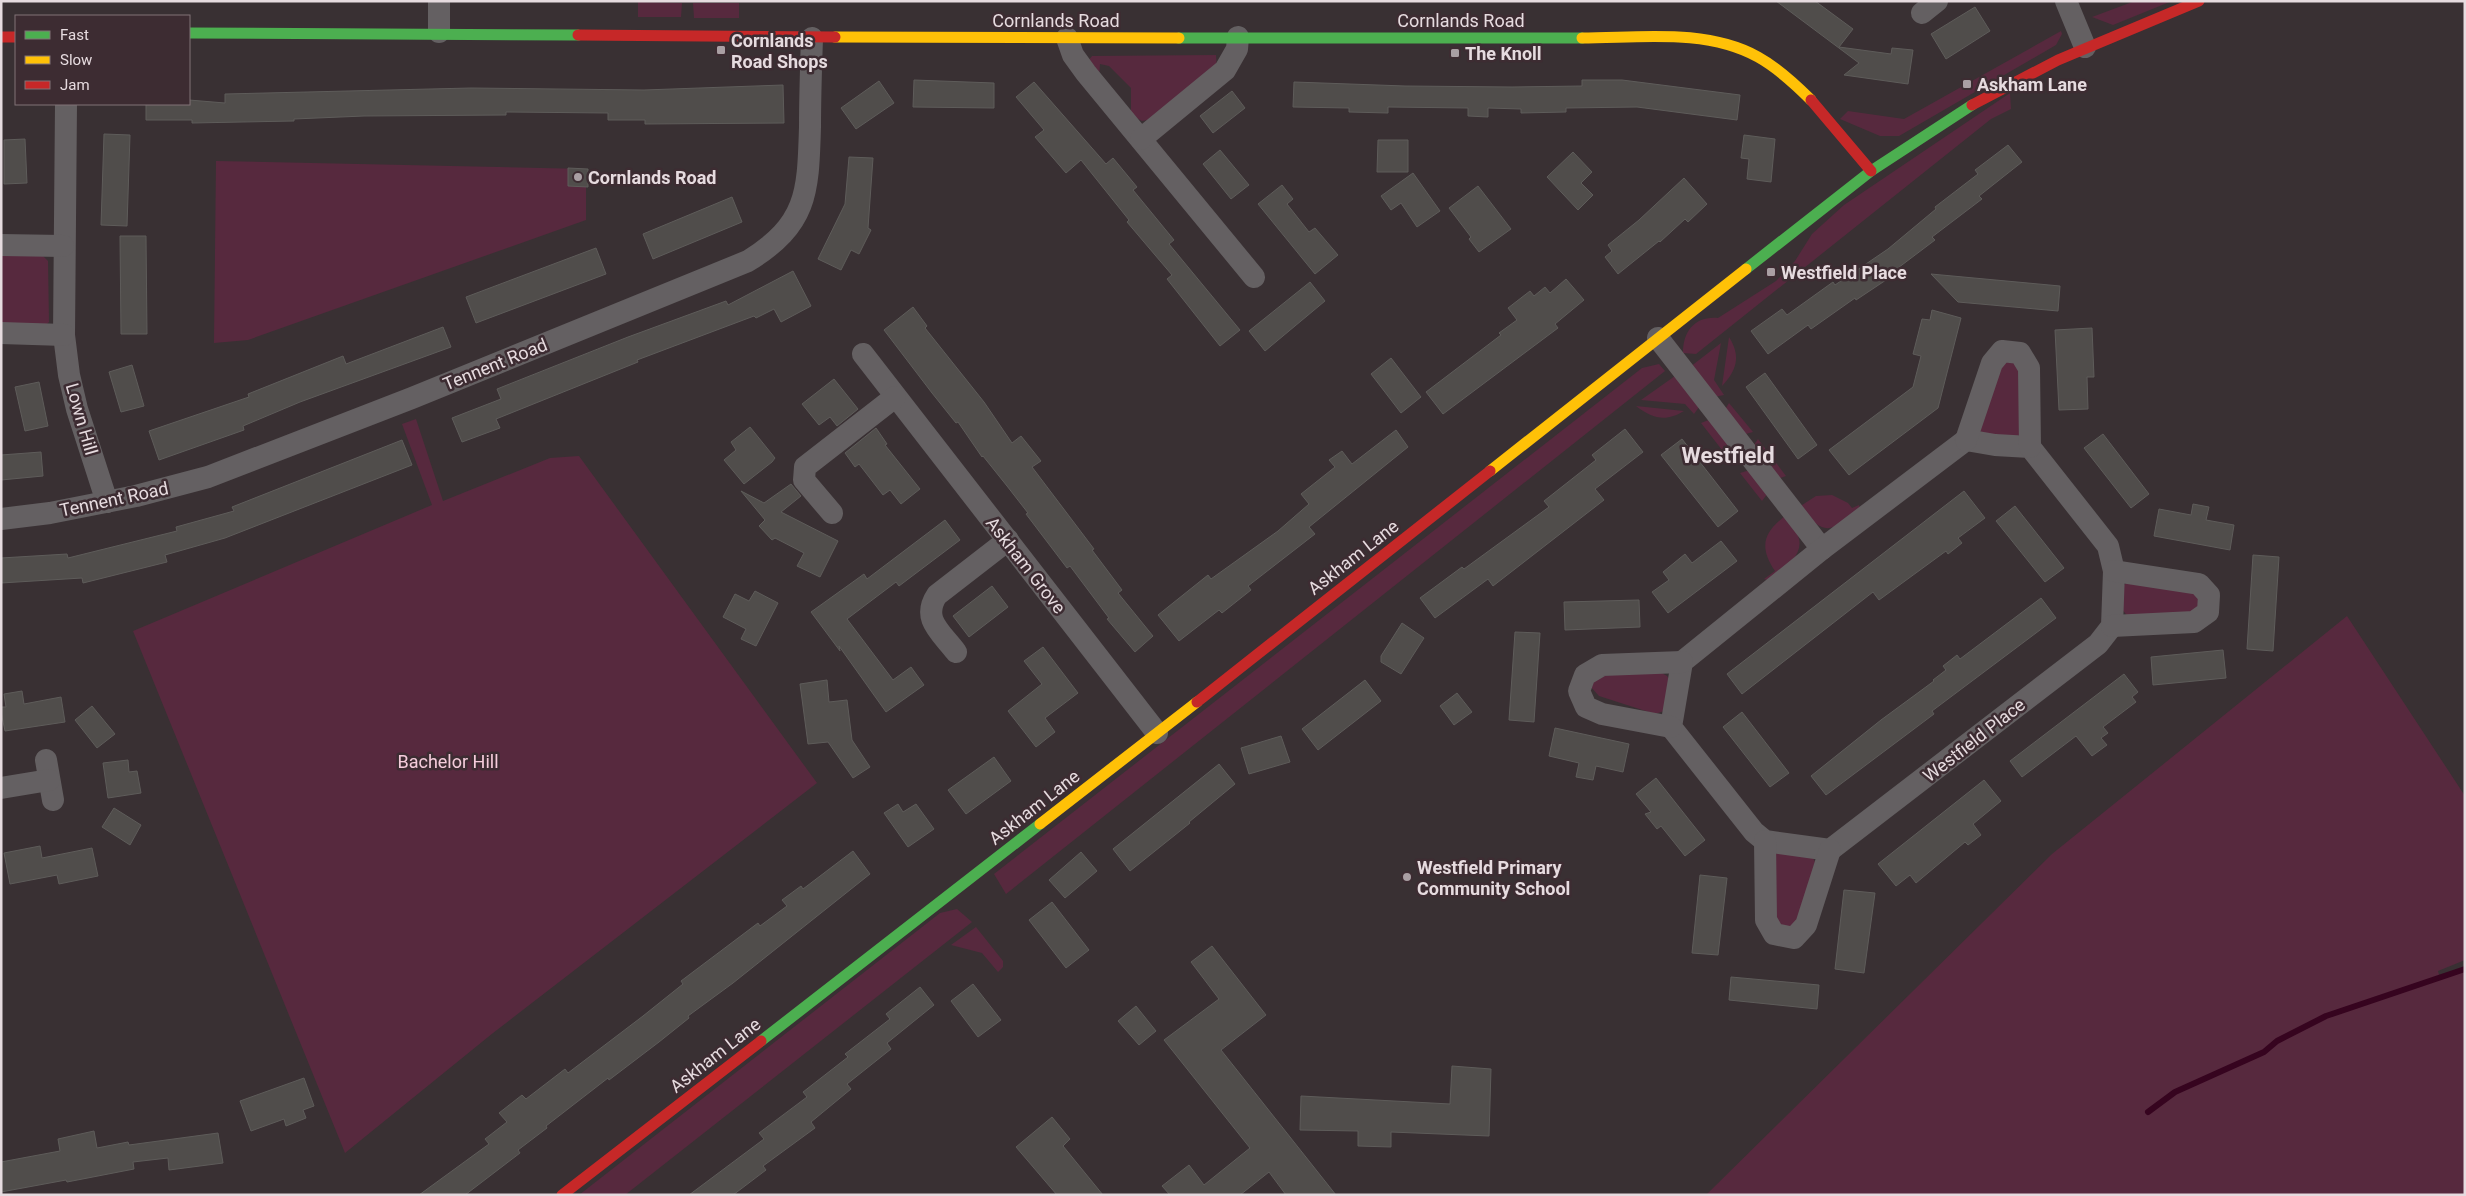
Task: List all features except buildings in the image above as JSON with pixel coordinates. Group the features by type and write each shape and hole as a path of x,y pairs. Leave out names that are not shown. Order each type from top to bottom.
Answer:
{"street":[{"path":"438,1 438,32"},
{"path":"2066,1 2085,47"},
{"name":"Askham Lane","path":"562,1195 1157,733 1871,171 1975,102 2085,47 2199,1"},
{"name":"Cornlands Road","path":"190,34 438,32 812,38 1238,37 1632,38 1699,40 1720,43 1760,57 1778,68 1806,95 1871,171"},
{"path":"1,37 15,37"},
{"path":"1141,139 1225,70 1237,49 1238,37"},
{"name":"Tennent Road","path":"1,519 50,513 165,489 267,455 748,261 777,242 791,224 802,203 808,180 812,38"},
{"path":"1067,38 1074,55 1086,73 1254,277"},
{"name":"Lown Hill","path":"66,105 63,246 64,335 69,375 77,410 107,502"},
{"path":"1,245 63,246"},
{"path":"1,333 64,335"},
{"path":"1658,338 1822,549"},
{"path":"1765,841 1766,920 1774,934 1794,938 1806,925 1830,850 1765,841 1754,832 1671,727 1602,714 1586,707 1579,691 1585,676 1602,665 1682,662 1822,549 1966,440 1992,363 2002,351 2020,353 2029,368 2030,447 2108,546 2114,571 2112,626 2194,622 2208,612 2209,595 2199,584 2114,571"},
{"name":"Askham Grove","path":"863,354 1157,733"},
{"path":"832,513 804,480 805,467 895,397"},
{"path":"1966,440 1995,445 2030,447"},
{"path":"956,652 930,618 929,606 937,595 1008,540"},
{"name":"Westfield Place","path":"1830,850 2098,644 2112,626"},
{"path":"1671,727 1682,662"},
{"path":"1,788 49,780"}],"green space":[{"path":"2135,1 2172,1 2113,25 2092,17"},
{"path":"638,2 682,3 681,17 638,17"},
{"path":"693,3 739,3 739,18 694,18"},
{"path":"2061,31 2062,34 2056,45 1899,136 1880,136 1840,119 1848,111 1904,119"},
{"path":"1216,55 1217,70 1152,119 1142,121 1131,115 1131,88 1109,66 1100,64 1099,78 1089,60 1092,56"},
{"path":"2010,93 2011,109 1991,119 1696,354 1683,353 1685,338 1697,322 1718,318 1776,281 1795,261 1812,234 1844,205"},
{"path":"216,161 586,169 586,220 248,340 214,343"},
{"path":"1,253 42,255 48,261 49,322 42,329 1,327"},
{"path":"1729,337 1735,350 1736,363 1722,386"},
{"path":"1721,343 1714,380 1724,395 1714,397 1690,367"},
{"path":"2002,360 2018,362 2022,432 2017,437 1981,433 1979,421"},
{"path":"1659,364 1665,371 1006,894 994,874 1642,368"},
{"path":"1675,376 1699,407 1694,414 1685,404 1641,400"},
{"path":"1729,403 1753,432 1742,435 1724,411"},
{"path":"1636,406 1684,411 1671,417 1660,418 1648,414"},
{"name":"Bachelor Hill","path":"416,419 443,501 550,458 579,456 817,783 493,1033 345,1153 133,631 432,505 402,424"},
{"path":"1711,419 1729,443 1722,450 1701,423"},
{"path":"1758,439 1786,476 1777,479 1752,448"},
{"path":"1750,470 1768,493 1762,501 1740,473"},
{"path":"1832,495 1848,503 1852,508 1859,505 1861,511 1834,527 1828,528 1816,524 1799,507 1816,496"},
{"path":"1785,516 1797,533 1800,543 1799,550 1791,562 1770,581 1764,579 1775,571 1767,555 1766,541 1772,528"},
{"path":"2130,580 2193,587 2202,599 2196,613 2129,618 2121,608 2124,585"},
{"path":"2347,616 2465,796 2465,960 2438,971 2440,978 2465,969 2465,1195 1706,1195 2052,854"},
{"path":"1660,672 1667,676 1670,681 1664,711 1655,714 1599,696 1591,687 1596,676"},
{"path":"1778,852 1812,856 1815,862 1797,924 1792,929 1775,925 1773,857"},
{"path":"957,909 972,922 625,1195 579,1195 940,913"},
{"path":"976,927 1003,961 1003,967 998,972 982,953 951,945"}],"waterway":[{"path":"2148,1112 2175,1092 2264,1052 2277,1041 2326,1016 2465,969"}],"traffic: fast":[{"path":"190,33 578,35"},
{"path":"1179,38 1582,38"},
{"path":"1746,269 1871,171 1972,105"},
{"path":"761,1041 1040,824"}],"traffic: slow":[{"path":"1582,38 1649,36 1694,38 1717,42 1738,48 1765,61 1811,100"},
{"path":"835,37 1179,38"},
{"path":"1490,471 1746,269"},
{"path":"1040,824 1197,702"}],"traffic: jam":[{"path":"1972,105 2058,60 2199,1"},
{"path":"578,35 835,37"},
{"path":"1,37 15,37"},
{"path":"1811,100 1871,171"},
{"path":"1197,702 1490,471"},
{"path":"562,1195 761,1041"}],"place":[{"name":"Cornlands Road Shops","path":"721,50"},
{"name":"The Knoll","path":"1455,53"},
{"name":"Askham Lane","path":"1967,84"},
{"name":"Cornlands Road","path":"578,177"},
{"name":"Westfield Place","path":"1771,272"},
{"name":"Westfield Primary Community School","path":"1407,877"}],"district":[{"name":"Westfield","path":"1728,455"}]}
